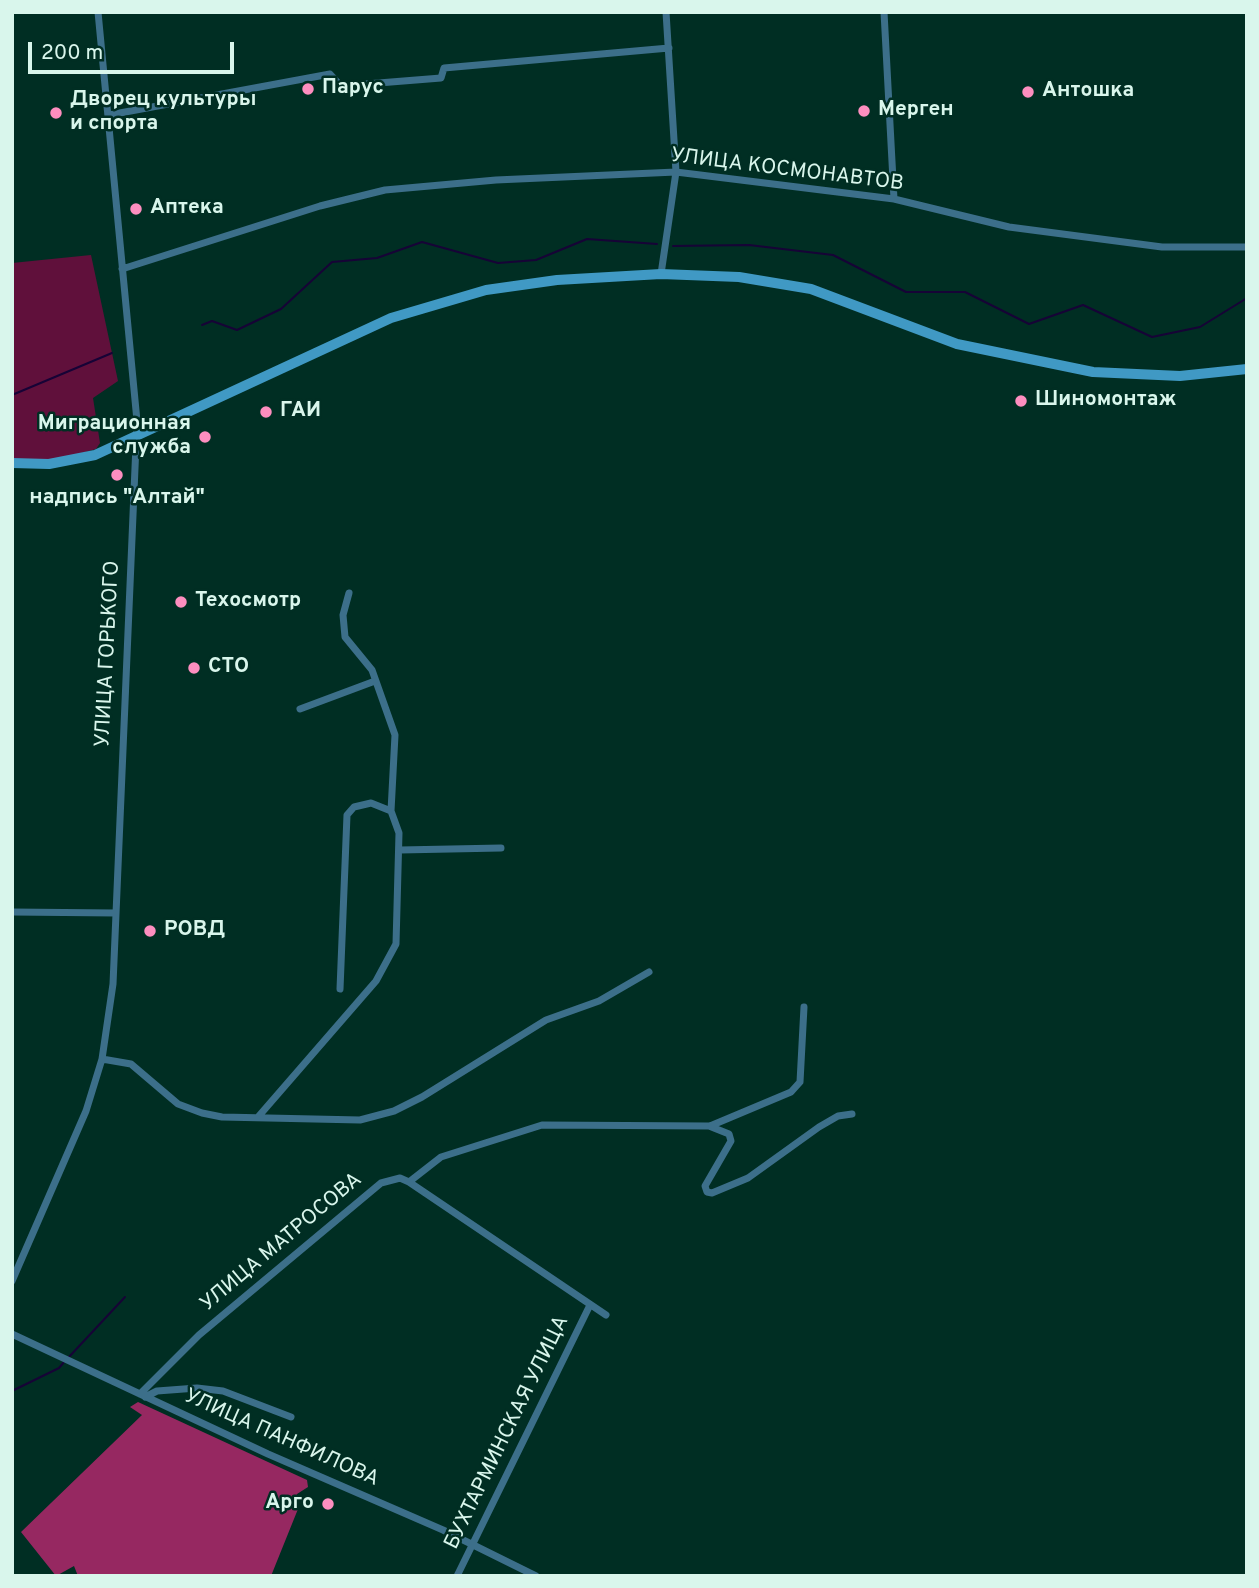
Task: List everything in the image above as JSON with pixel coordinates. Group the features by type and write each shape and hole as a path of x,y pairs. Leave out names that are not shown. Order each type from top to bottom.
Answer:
{"street":[{"name":"УЛИЦА ГОРЬКОГО","path":"12,1281 86,1111 102,1059 113,984 136,438 98,12"},
{"path":"661,274 676,172 666,12"},
{"path":"884,12 894,199"},
{"path":"109,115 330,74 341,86 441,78 444,68 669,48"},
{"name":"УЛИЦА КОСМОНАВТОВ","path":"122,269 320,206 385,190 496,180 676,172 894,199 1009,227 1162,247 1247,247"},
{"path":"12,463 65,461 106,451 391,318 485,290 557,280 661,274 739,277 811,289 957,344 1093,372 1180,376 1247,369"},
{"path":"258,1117 376,981 396,944 400,850 399,833 391,811 395,734 364,658 349,646 345,637 343,615 349,593"},
{"path":"300,709 375,681"},
{"path":"340,989 348,815 360,804 371,803 391,811"},
{"path":"400,850 501,848"},
{"path":"12,912 116,913"},
{"path":"102,1059 131,1063 187,1109 222,1117 360,1120 394,1111 431,1093 546,1020 599,1001 649,972"},
{"path":"709,1126 791,1092 800,1082 804,1007"},
{"path":"709,1126 729,1134 731,1141 705,1186 706,1192 712,1193 748,1178 838,1116 852,1114"},
{"name":"УЛИЦА МАТРОСОВА","path":"142,1395 199,1335 381,1183 400,1178 409,1182 441,1157 542,1125 709,1126"},
{"path":"409,1182 606,1315"},
{"name":"БУХТАРМИНСКАЯ УЛИЦА","path":"457,1576 590,1305"},
{"name":"УЛИЦА ПАНФИЛОВА","path":"12,1334 536,1576"},
{"path":"142,1395 197,1388 223,1391 290,1417"}],"shaded area":[{"path":"91,255 118,381 93,398 100,443 96,449 60,459 12,459 12,263"},
{"path":"138,1402 307,1480 308,1487 297,1494 298,1509 271,1576 78,1576 74,1566 56,1576 21,1532 142,1415 130,1407"}],"waterway":[{"path":"202,325 212,321 237,330 281,309 332,262 377,258 422,242 498,263 536,260 587,239 657,244"},
{"path":"673,246 749,245 833,255 906,292 965,292 1029,324 1083,305 1152,337 1200,327 1247,298"},
{"path":"12,395 112,353"},
{"path":"68,1358 125,1297"},
{"path":"12,1391 59,1368 64,1362"}],"place":[{"name":"Парус","path":"308,89"},
{"name":"Антошка","path":"1028,92"},
{"name":"Мерген","path":"864,111"},
{"name":"Дворец культуры и спорта","path":"56,113"},
{"name":"Аптека","path":"136,209"},
{"name":"Шиномонтаж","path":"1021,401"},
{"name":"ГАИ","path":"266,412"},
{"name":"Миграционная служба","path":"205,437"},
{"name":"надпись \"Алтай\"","path":"117,475"},
{"name":"Техосмотр","path":"181,602"},
{"name":"СТО","path":"194,668"},
{"name":"РОВД","path":"150,931"},
{"name":"Арго","path":"328,1504"}]}
